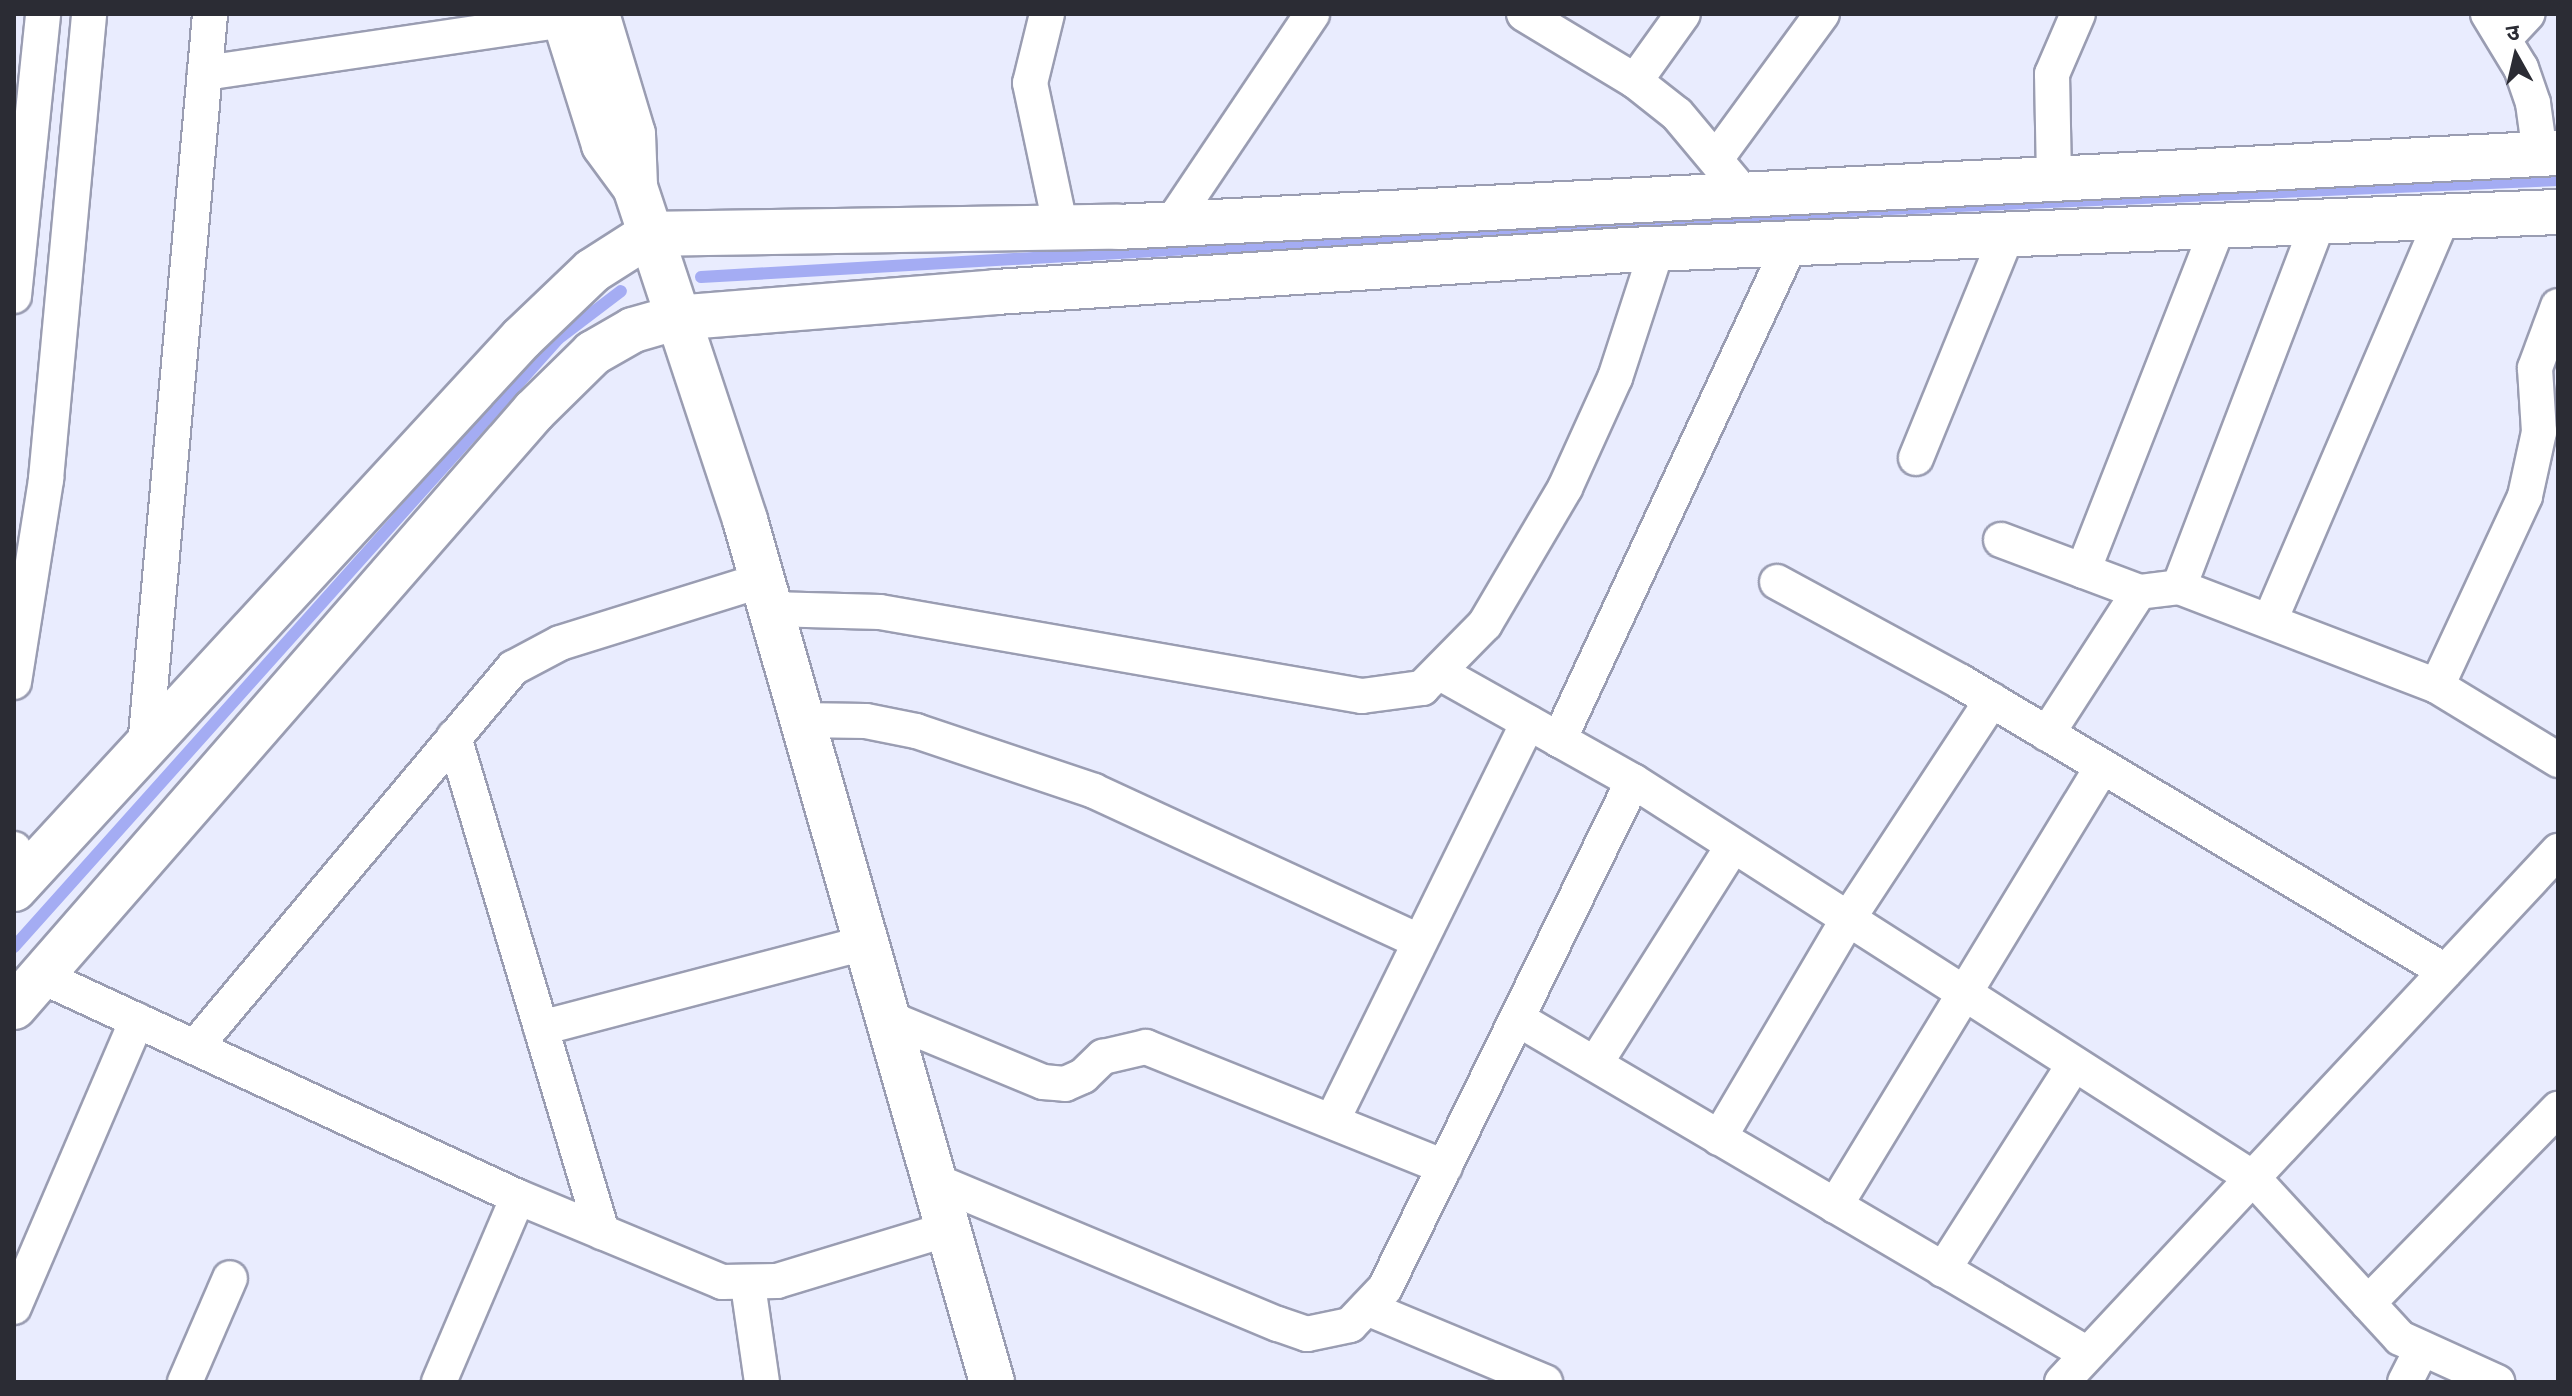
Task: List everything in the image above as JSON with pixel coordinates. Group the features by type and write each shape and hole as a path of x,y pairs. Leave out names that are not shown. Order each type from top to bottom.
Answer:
{"street":[{"path":"14,296 24,99 43,14"},
{"path":"14,682 46,479 89,14"},
{"path":"145,747 210,14"},
{"path":"1047,14 1030,83 1061,229"},
{"path":"1171,224 1312,14"},
{"path":"1524,14 1635,81 1677,114 1718,156 1743,193"},
{"path":"1635,81 1683,14"},
{"path":"1718,156 1822,14"},
{"path":"2054,178 2052,74 2078,14"},
{"path":"205,73 575,16 633,134 635,187 675,318 705,389 992,1382"},
{"path":"18,871 145,747 522,338 592,271 650,234 1061,229 2549,154 2506,22"},
{"path":"948,1229 777,1281 748,1285 722,1282 518,1197 137,1020 28,992 534,411 593,353 633,330 675,318 1657,249 2558,212"},
{"path":"2271,618 2443,216"},
{"path":"2179,587 2319,220"},
{"path":"2083,571 2219,224"},
{"path":"1916,458 2008,233"},
{"path":"1559,740 1791,243"},
{"path":"195,1047 513,668 533,653 766,594 1362,696 1422,688 1442,674 1485,624 1565,488 1615,378 1657,249"},
{"path":"2437,686 2525,496 2539,432 2535,368 2558,306"},
{"path":"2001,540 2139,592 2179,587 2271,618 2437,686 2558,760"},
{"path":"1777,582 1992,700 2445,971"},
{"path":"2047,734 2139,592"},
{"path":"1442,674 1633,781 2253,1178 2391,1331 2421,1350 2497,1382"},
{"path":"1719,1138 1848,919 1992,700"},
{"path":"799,720 866,721 916,731 1094,791 1418,941"},
{"path":"1332,1121 1528,723"},
{"path":"454,737 602,1232"},
{"path":"1835,1206 2102,767"},
{"path":"933,1180 1307,1334 1350,1325 1385,1288 1633,781"},
{"path":"1595,1064 1733,846"},
{"path":"2062,1382 2558,851"},
{"path":"541,1028 864,943"},
{"path":"886,1017 1043,1082 1065,1084 1083,1076 1103,1057 1122,1048 1146,1047 1445,1167"},
{"path":"1518,1019 2086,1353"},
{"path":"14,1307 137,1020"},
{"path":"1943,1270 2074,1064"},
{"path":"2368,1303 2558,1109"},
{"path":"439,1382 518,1197"},
{"path":"185,1382 230,1278"},
{"path":"748,1285 762,1382"},
{"path":"1367,1308 1545,1382"},
{"path":"2405,1382 2421,1350"}],"waterway":[{"path":"701,277 1866,210 2558,180"},
{"path":"14,947 558,339 621,291"}]}
